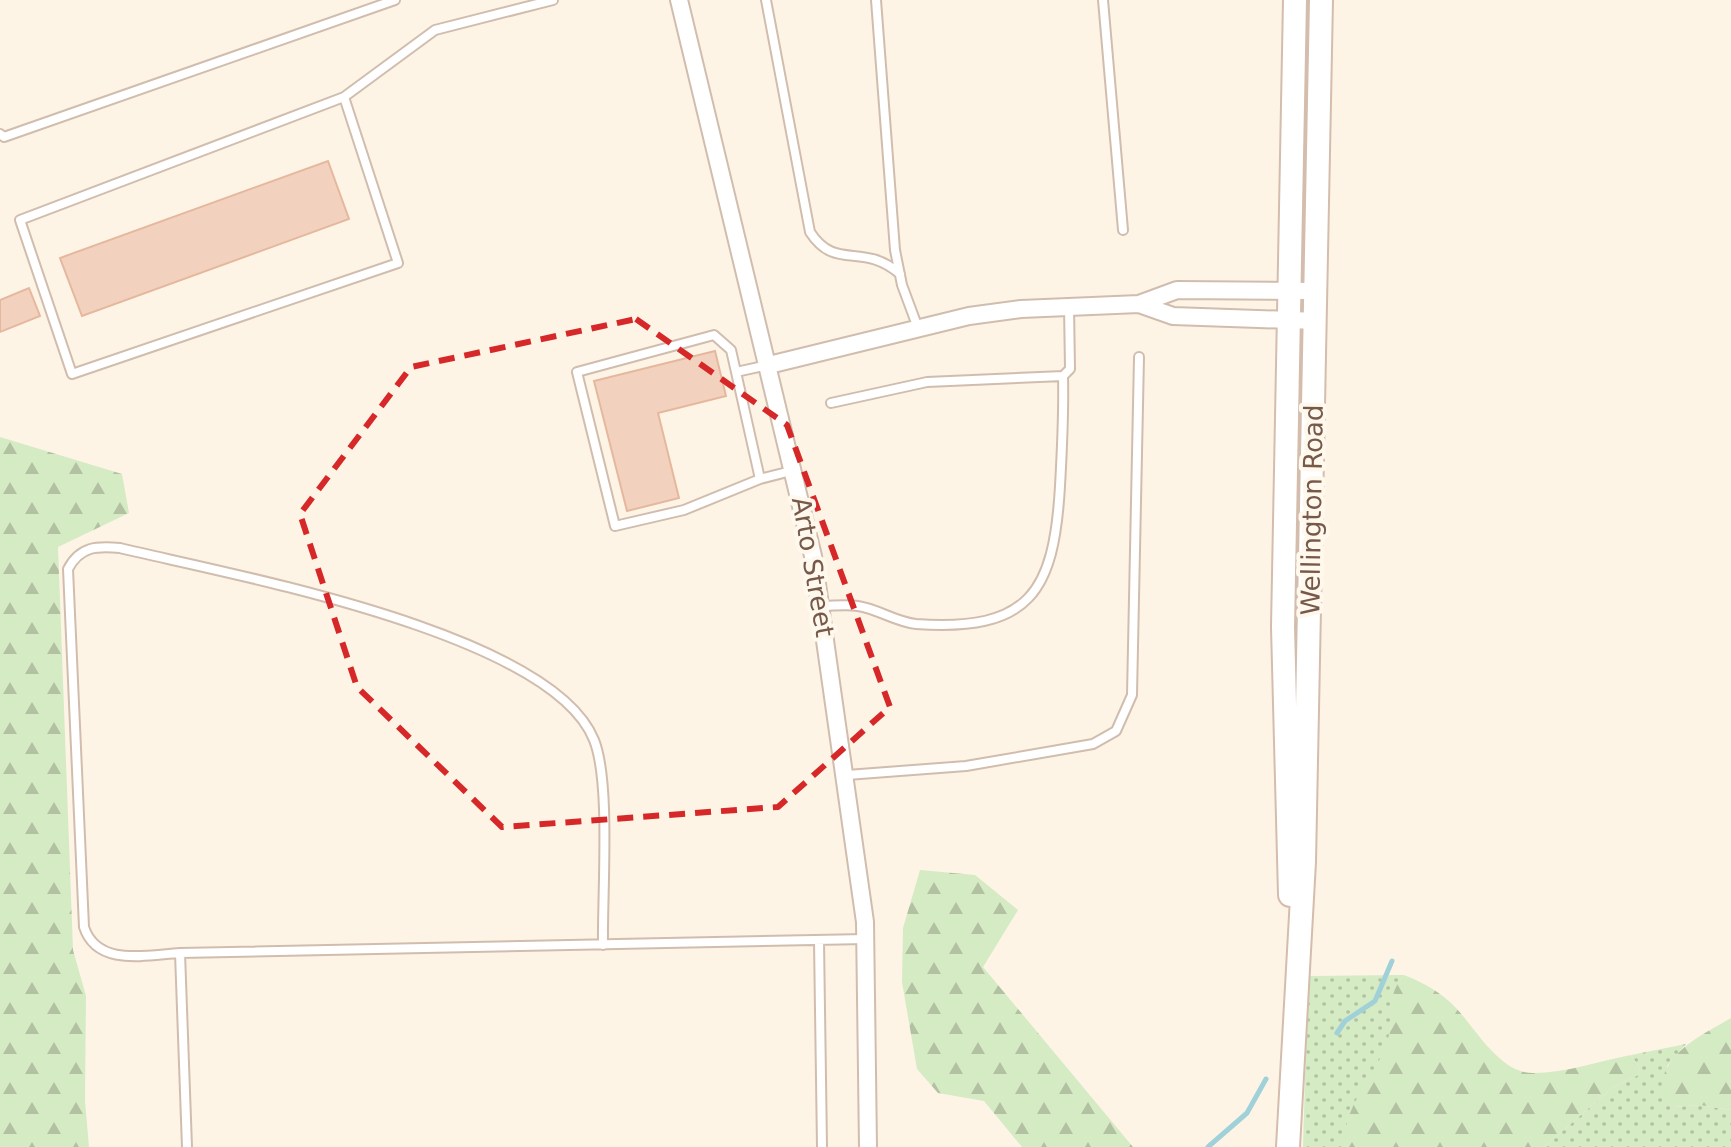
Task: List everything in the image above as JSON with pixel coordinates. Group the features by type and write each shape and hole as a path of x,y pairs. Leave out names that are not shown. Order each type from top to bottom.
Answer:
{"main road":[{"name":"Wellington Road","path":"1293,1019 1283,627 1295,0"},
{"name":"Wellington Road","path":"1288,1147 1304,862 1321,0"}],"street":[{"name":"Arto Street","path":"679,0 795,470 821,606 847,775 866,939 868,1147"},
{"path":"769,365 969,316 1069,305 1139,304 1177,290 1317,291"},
{"path":"1139,304 1173,316 1317,321"}],"lane":[{"path":"0,134 4,137 395,0"},
{"path":"344,97 398,263 72,374 20,220 344,97 435,30 553,0"},
{"path":"766,0 810,232 820,247 832,254 883,259 900,274"},
{"path":"876,0 900,274 918,328"},
{"path":"1103,0 1123,230"},
{"path":"831,403 927,382 1063,376 1070,369 1069,305"},
{"path":"760,479 731,350 714,335 577,372 615,526 684,510 760,479 795,470"},
{"path":"847,775 966,766 1093,744 1116,731 1132,695 1139,357"},
{"path":"736,372 769,365"},
{"path":"821,606 857,606 913,624 963,624 995,620 1021,606 1047,574 1058,521 1063,376"},
{"path":"603,945 601,762 587,725 555,693 468,644 365,608 120,548 86,549 75,556 68,569 84,927 94,946 111,954 180,953 819,941 866,939"},
{"path":"819,941 822,1147"},
{"path":"180,953 187,1147"}],"highlighted area":[{"path":"636,319 787,425 890,707 778,807 502,827 357,687 300,514 411,367"}],"green space":[{"path":"0,437 122,474 129,513 58,547 73,950 86,996 85,1101 89,1147 0,1147"},
{"path":"920,870 975,875 1018,910 983,967 1133,1147 1022,1147 984,1101 938,1093 917,1069 902,982 903,928"},
{"path":"1404,975 1394,998 1388,1040 1349,1117 1345,1147 1303,1147 1308,976"},
{"path":"1404,975 1444,997 1490,1049 1510,1066 1534,1073 1558,1071 1631,1055 1640,1068 1638,1075 1612,1088 1544,1147 1345,1147 1349,1117 1383,1053 1390,1030 1394,991"},
{"path":"1731,1018 1731,1110 1700,1105 1674,1107 1662,1099 1662,1084 1673,1059 1694,1040"},
{"path":"1686,1044 1667,1066 1674,1107 1700,1105 1731,1110 1731,1147 1544,1147 1612,1088 1638,1075 1640,1068 1631,1055"}],"building":[{"path":"328,161 349,219 82,316 60,258"},
{"path":"29,288 40,316 0,332 0,300"},
{"path":"715,351 726,396 658,413 679,498 627,511 594,381"}],"waterway":[{"path":"1337,1033 1345,1021 1375,1001 1392,961"},
{"path":"1208,1147 1247,1113 1266,1079"}]}
